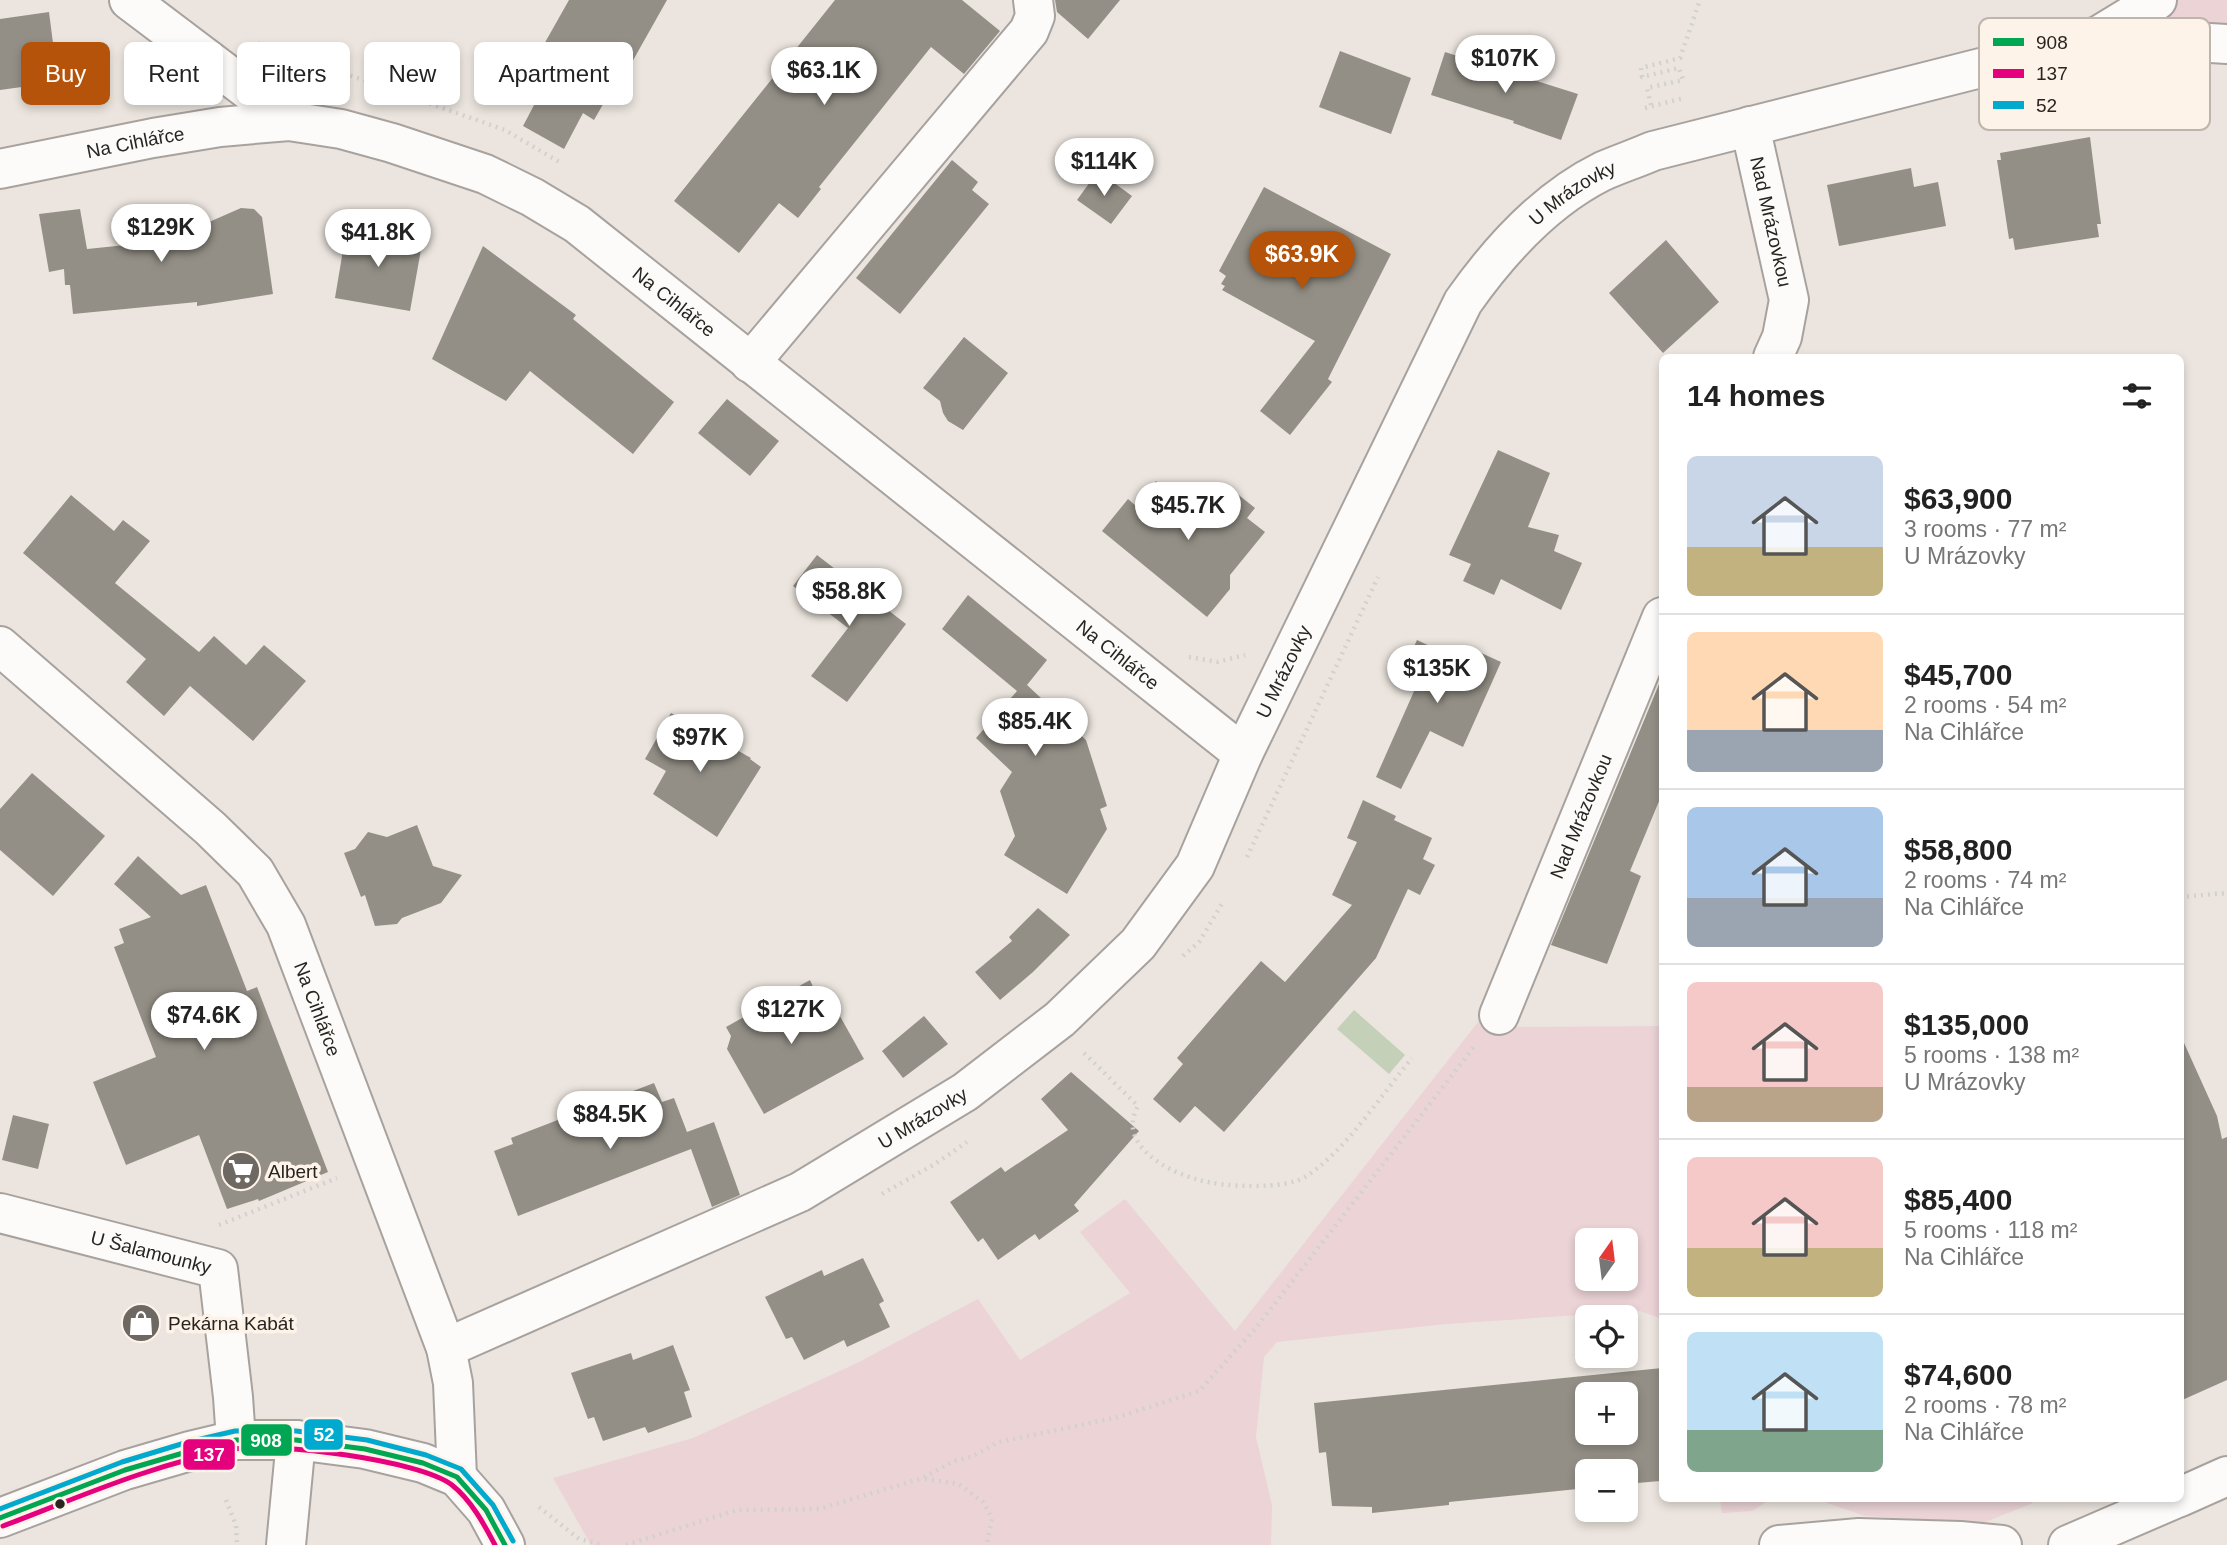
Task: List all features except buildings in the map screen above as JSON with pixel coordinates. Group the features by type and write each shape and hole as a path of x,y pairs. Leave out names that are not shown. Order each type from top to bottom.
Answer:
{"street":[{"path":"129,0 289,121"},
{"path":"750,363 1029,32 1035,16 1033,0"},
{"name":"U Mrázovky","path":"2128,18 2157,0"},
{"name":"U Mrázovky","path":"446,1348 800,1192 965,1092 1060,1018 1138,944 1195,866 1243,754 1463,302 1504,250 1554,203 1602,172 1653,151 1979,68"},
{"name":"Na Cihlářce","path":"0,169 153,138 220,127 289,121 341,129 485,174 532,197 577,224 1243,754"},
{"name":"Nad Mrázovkou","path":"1750,126 1789,300 1782,337 1774,354"},
{"name":"Nad Mrázovkou","path":"1499,1015 1659,624"},
{"name":"Na Cihlářce","path":"0,646 210,828 255,872 286,925 446,1348 453,1383 457,1477"},
{"name":"U Šalamounky","path":"0,1213 218,1269 236,1440"},
{"path":"0,1518 125,1470 236,1440 296,1440 365,1449 423,1463 457,1477 485,1510 505,1545"},
{"path":"286,1545 296,1440"},
{"path":"2184,1495 2227,1476"},
{"path":"2068,1545 2167,1502"},
{"path":"1779,1545 1859,1538 2002,1545"}],"path":[{"path":"1640,110 1651,105 1647,88 1683,80 1679,68 1642,77 1641,68 1680,58 1700,0"},
{"path":"248,40 505,130 567,167"},
{"path":"1178,653 1217,662 1249,654"},
{"path":"2184,897 2227,893"},
{"path":"626,1545 737,1510 819,1509 923,1478 999,1442 1115,1418 1199,1391 1256,1328 1499,1015"},
{"path":"1080,1050 1138,1106 1132,1116 1134,1139 1148,1154 1174,1172 1201,1181 1249,1185 1284,1185 1304,1178 1333,1155 1412,1058"},
{"path":"218,1226 341,1177"},
{"path":"923,1478 959,1484 983,1502 992,1518 987,1545"},
{"path":"226,1500 236,1525 237,1545"},
{"path":"539,1507 579,1539 604,1545"}],"shaded area":[{"path":"2176,0 2227,0 2227,29 2210,27 2210,18 2161,18"},
{"path":"1354,1010 1405,1055 1389,1074 1337,1029"},
{"path":"1482,1017 1505,1027 1659,1026 1659,1318 1638,1311 1638,1305 1575,1305 1575,1315 1446,1324 1277,1342 1264,1357 1256,1437 1272,1505 1271,1545 591,1545 553,1478 693,1438 855,1364 978,1299 1020,1360 1130,1293 1080,1232 1125,1199 1235,1331"},
{"path":"1721,1502 1766,1502 1752,1511 1722,1513"},
{"path":"1827,1503 2033,1503 1983,1523 1865,1516"}],"transit line":[{"name":"52","path":"0,1509 122,1462 188,1442 235,1431 296,1431 367,1440 426,1455 461,1469 493,1505 513,1541"},
{"name":"908","path":"0,1518 125,1470 190,1451 236,1440 296,1440 365,1449 423,1463 457,1477 486,1510 505,1545"},
{"name":"137","path":"3,1526 117,1482 175,1463 234,1449 281,1448 380,1461 435,1476 452,1485 465,1498 495,1545"}],"place":[{"name":"Albert","path":"241,1171"},
{"name":"Pekárna Kabát","path":"141,1323"}]}
